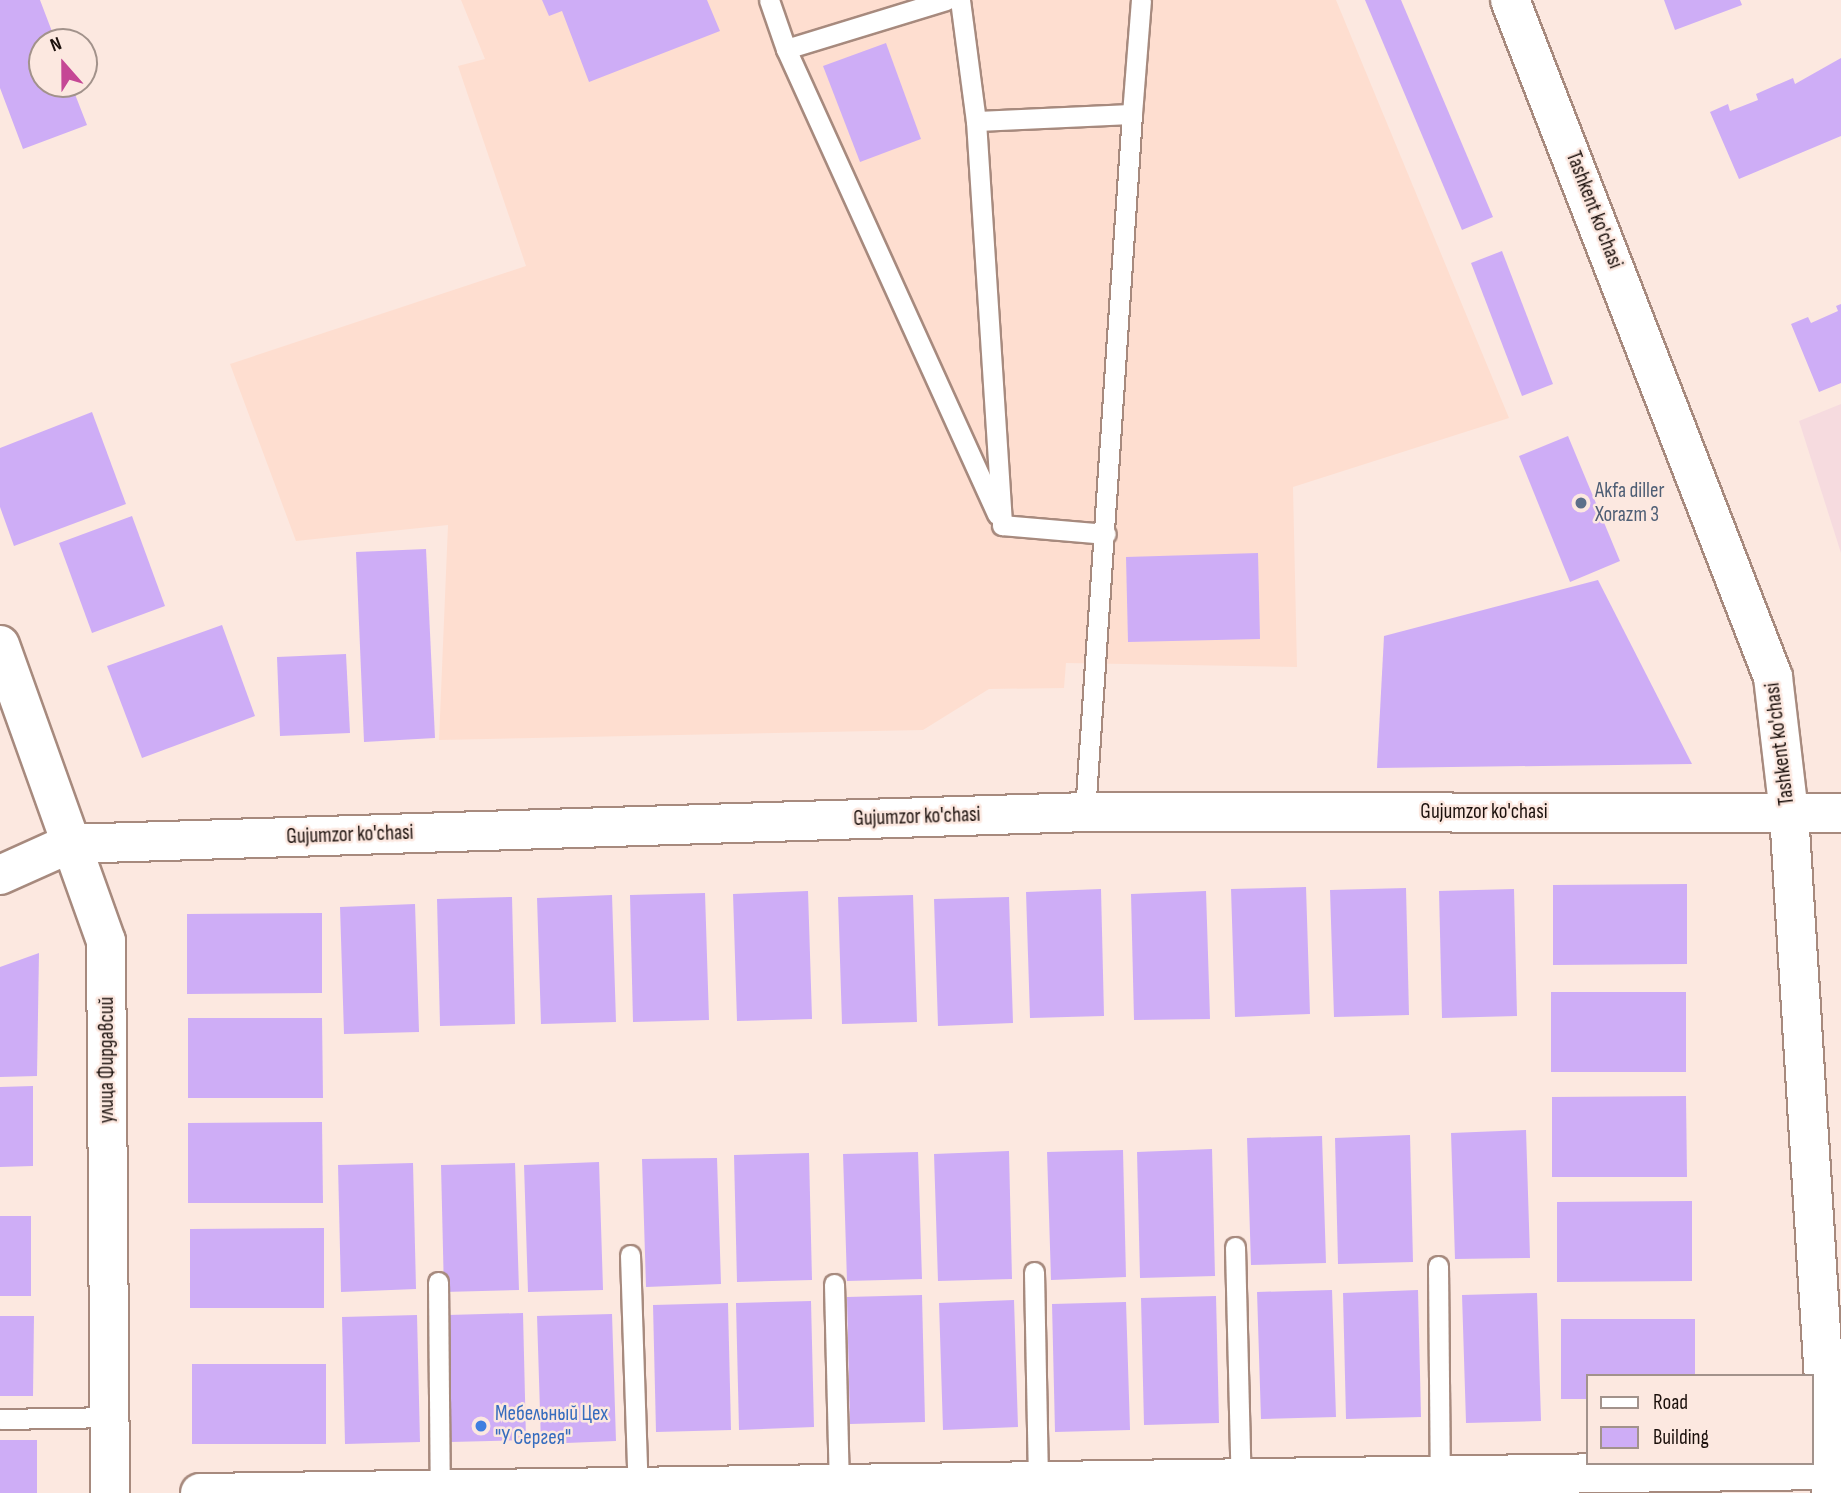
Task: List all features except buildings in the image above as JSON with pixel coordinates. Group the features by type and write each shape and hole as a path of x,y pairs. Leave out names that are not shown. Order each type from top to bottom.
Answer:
{"street":[{"name":"Tashkent ko'chasi","path":"1510,0 1773,677 1789,813 1831,1481"},
{"name":"улица Фирдавсий","path":"0,645 69,844 106,941 110,1493"},
{"name":"Gujumzor ko'chasi","path":"0,875 69,844 1085,812 1841,813"},
{"path":"200,1493 1831,1481"}],"lane":[{"path":"769,0 786,49 1002,525"},
{"path":"786,49 946,0"},
{"path":"960,0 976,121 1002,525"},
{"path":"1085,812 1141,0"},
{"path":"976,121 1132,114"},
{"path":"1002,525 1106,534"},
{"path":"1235,1247 1241,1486"},
{"path":"629,1255 638,1491"},
{"path":"1435,1482 1437,1266"},
{"path":"1034,1272 1038,1488"},
{"path":"438,1282 440,1492"},
{"path":"834,1284 839,1489"},
{"path":"0,1419 110,1417"}],"shaded area":[{"path":"461,0 1336,0 1509,418 1293,487 1297,667 1066,663 1064,688 989,689 923,730 439,740 448,525 296,541 230,364 526,266 458,66 485,59"},
{"path":"1841,404 1841,553 1799,421"}],"place":[{"name":"Akfa diller Xorazm 3","path":"1581,503"},
{"name":"Мебельный Цех \"У Сергея\"","path":"481,1426"}]}
